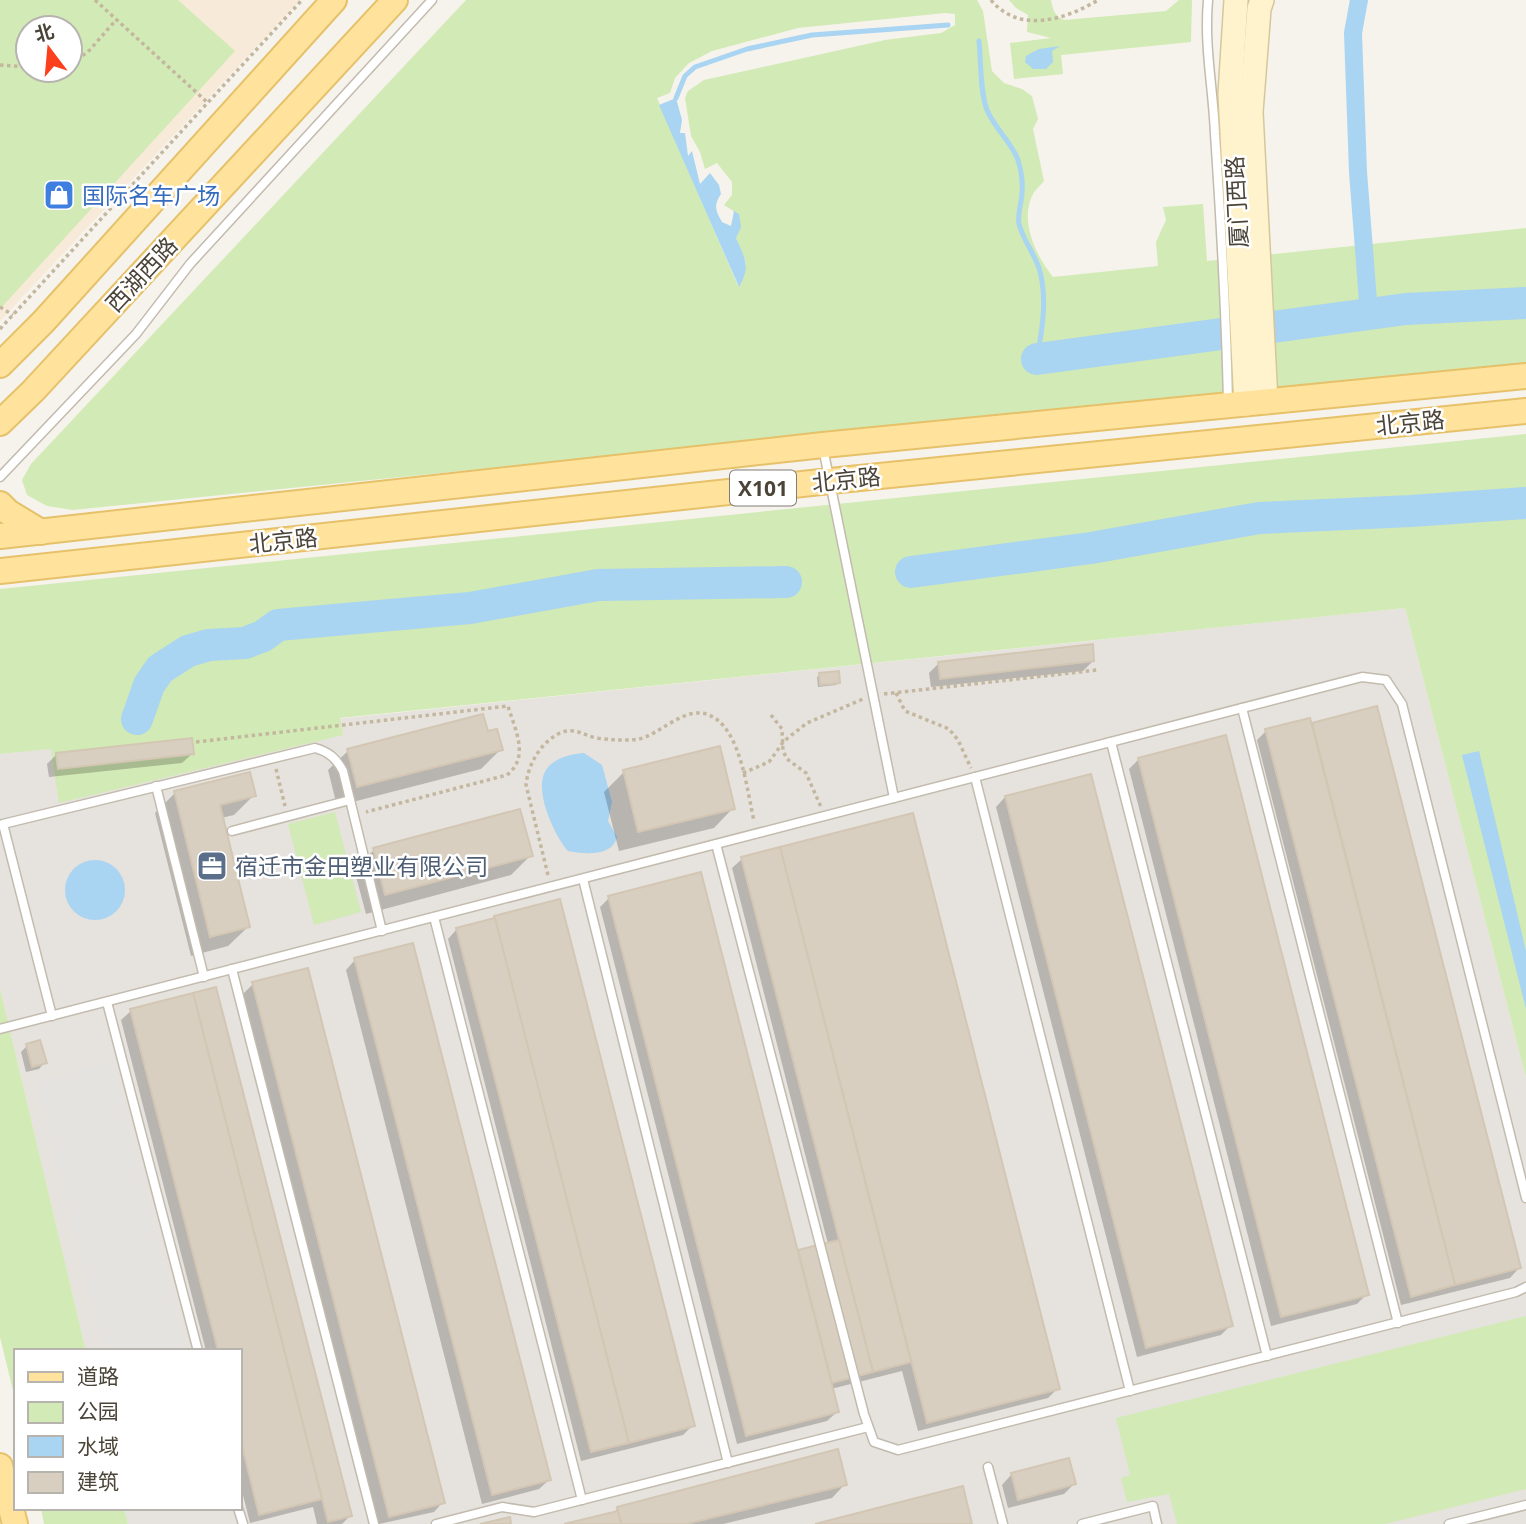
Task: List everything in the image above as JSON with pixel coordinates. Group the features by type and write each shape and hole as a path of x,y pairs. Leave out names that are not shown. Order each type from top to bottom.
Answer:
{"main road":[{"name":"西湖西路","path":"0,365 44,321 334,0"},
{"name":"西湖西路","path":"0,423 46,377 395,0"},
{"name":"北京路","path":"0,537 823,445 1526,376"},
{"path":"0,444 27,410 46,377"},
{"name":"北京路","path":"0,571 830,481 1526,411"},
{"path":"0,504 8,512 41,531"},
{"path":"0,1466 15,1524"}],"street":[{"name":"厦门西路","path":"1236,0 1230,94 1247,404"},
{"name":"厦门西路","path":"1242,289 1251,112 1259,9 1262,0"}],"lane":[{"path":"0,477 136,334 190,264 432,0"},
{"path":"1208,0 1206,56 1242,289 1247,404"},
{"path":"823,445 894,798"},
{"path":"0,1029 1362,677 1386,680 1402,704 1526,1198"},
{"path":"1242,708 1398,1323"},
{"path":"1111,742 1267,1356"},
{"path":"52,1016 3,824 315,748 328,752 343,771 382,931"},
{"path":"975,777 1130,1391"},
{"path":"156,786 205,976"},
{"path":"232,831 350,800"},
{"path":"716,844 874,1442 898,1450 1398,1323 1516,1292 1526,1287"},
{"path":"583,879 728,1463"},
{"path":"434,917 582,1500"},
{"path":"232,970 374,1524"},
{"path":"107,1002 197,1349"},
{"path":"436,1524 502,1507 534,1512 868,1427"},
{"path":"988,1466 1003,1524"},
{"path":"1449,1524 1526,1505"},
{"path":"1082,1524 1153,1506 1157,1524"}],"path":[{"path":"95,0 208,102"},
{"path":"0,329 302,0"},
{"path":"991,0 1003,12 1037,22 1048,21 1098,0"},
{"path":"84,55 116,20"},
{"path":"0,307 13,315"},
{"path":"743,773 769,762 784,741 807,723 873,695 1097,670"},
{"path":"895,693 905,711 949,729 958,740 975,777"},
{"path":"196,742 508,706 521,748 516,768 507,775 354,815"},
{"path":"551,887 526,785 537,754 557,735 570,730 592,737 627,741 644,738 693,714 709,715 723,726 732,739 743,773 756,834"},
{"path":"771,715 782,729 783,751 787,759 806,773 824,817"},
{"path":"273,757 288,816"}],"shaded area":[{"name":"国际名车广场","path":"0,0 300,0 0,321"},
{"path":"1405,608 1526,1078 1526,1524 128,1524 124,1510 242,1510 242,1349 86,1349 0,988 0,754"},
{"path":"113,1062 185,1349 103,1349 36,1082"}],"green space":[{"name":"国际名车广场","path":"0,0 178,0 235,51 0,309"},
{"path":"466,0 977,0 983,11 992,71 1004,83 1022,89 1032,96 1038,119 1033,129 1044,181 1034,192 1029,204 1029,227 1036,249 1053,277 1158,266 1156,242 1166,220 1163,207 1203,204 1207,261 1526,228 1526,364 73,510 47,506 27,495 22,480 31,464","holes":["955,14 955,25 941,33 885,40 704,80 688,91 685,98 691,136 705,169 717,163 732,182 732,195 724,205 738,214 736,238 746,263 738,286 657,98 670,93 675,78 689,63 712,51 798,28"]},
{"path":"1009,0 1051,0 1056,14 1064,20 1166,11 1179,0 1192,0 1191,42 1061,55 1063,74 1014,79 1010,43 1051,38 1027,32 1028,15"},
{"path":"1526,434 1526,1078 1405,608 340,718 343,735 59,803 51,749 0,754 0,589"},
{"path":"335,812 361,912 314,925 288,824"},
{"path":"0,988 86,1349 14,1349 14,1395 0,1337"},
{"path":"1526,1316 1526,1489 1385,1524 1177,1524 1169,1494 1127,1502 1121,1478 1130,1475 1116,1418"},
{"path":"41,1510 124,1510 128,1524 44,1524"}],"water":[{"path":"1060,46 1052,51 1053,62 1046,69 1033,69 1025,62 1026,56 1039,49"},
{"path":"676,98 682,120 680,133 685,133 688,156 692,151 700,184 710,173 719,185 721,194 716,208 722,222 731,226 734,211 739,214 741,227 736,238 746,268 739,287 659,105"},
{"path":"1479,751 1526,951 1526,1009 1462,755"},
{"path":"584,753 602,765 612,802 608,821 617,837 609,848 597,853 568,851 551,823 542,788 546,770 553,762"},
{"path":"89,860 101,860 120,873 125,890 123,902 112,915 101,920 89,920 70,907 65,896 65,884 78,865"}],"building":[{"path":"1093,644 1094,661 940,679 938,662"},
{"path":"839,671 840,683 820,685 819,673"},
{"path":"1377,706 1521,1268 1455,1285 1312,723"},
{"path":"483,714 488,731 497,729 503,750 357,787 347,749"},
{"path":"1310,718 1455,1285 1411,1297 1265,729"},
{"path":"1226,735 1369,1295 1281,1317 1138,758"},
{"path":"192,738 194,754 58,769 56,753"},
{"path":"720,746 735,809 638,832 623,770"},
{"path":"250,772 256,796 220,805 250,927 210,937 174,791"},
{"path":"1091,774 1233,1326 1146,1348 1005,796"},
{"path":"520,809 533,856 385,895 373,848"},
{"path":"913,813 1060,1389 927,1423 780,847"},
{"path":"780,847 911,1362 873,1372 741,857"},
{"path":"701,872 839,1412 746,1436 608,896"},
{"path":"560,899 695,1426 629,1443 494,916"},
{"path":"495,918 629,1443 591,1452 456,928"},
{"path":"413,943 551,1480 492,1495 354,958"},
{"path":"308,968 445,1503 389,1517 252,982"},
{"path":"216,987 352,1516 328,1522 193,993"},
{"path":"193,993 322,1499 259,1515 242,1446 242,1349 217,1349 130,1009"},
{"path":"40,1040 47,1063 32,1067 26,1044"},
{"path":"839,1240 873,1372 832,1383 798,1250"},
{"path":"838,1449 847,1485 686,1524 621,1524 617,1507"},
{"path":"1069,1458 1076,1484 1018,1500 1011,1473"},
{"path":"963,1486 972,1524 815,1524"},
{"path":"618,1511 621,1524 564,1524"},
{"path":"510,1517 511,1524 480,1524"}],"waterway":[{"path":"1359,0 1353,33 1358,172 1369,314"},
{"path":"676,98 685,76 695,67 747,49 812,35 948,25"},
{"path":"979,41 985,103 990,117 1018,160 1022,184 1019,224 1042,279 1043,314 1037,359"},
{"path":"1037,359 1406,309 1526,303"},
{"path":"911,572 1091,548 1259,518 1526,503"},
{"path":"137,719 149,685 160,669 188,651 209,645 245,643 263,636 278,625 470,608 598,585 786,582"}],"place":[{"name":"国际名车广场","path":"59,195"},
{"name":"宿迁市金田塑业有限公司","path":"212,866"}]}
